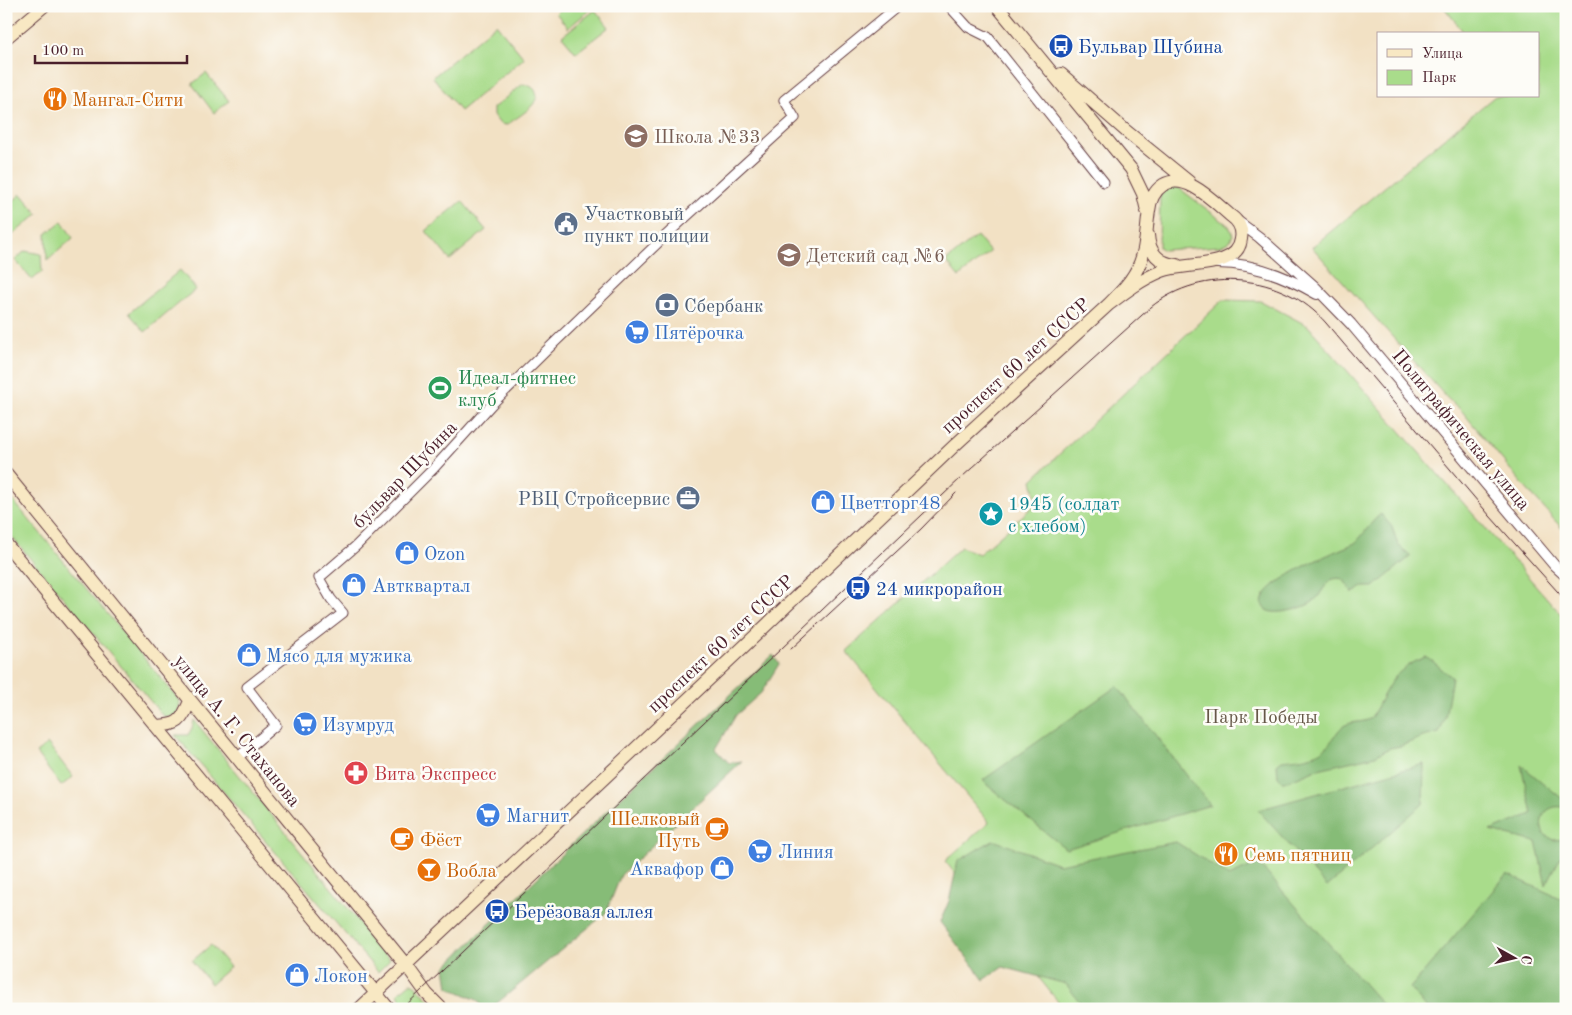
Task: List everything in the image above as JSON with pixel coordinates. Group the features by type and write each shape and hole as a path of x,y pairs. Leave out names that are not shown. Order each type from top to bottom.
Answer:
{"main road":[{"path":"6,38 44,6"},
{"path":"997,6 1131,169 1143,194 1150,248 1157,258 1174,266 1190,266"},
{"path":"1027,43 1126,131 1233,218 1241,230 1240,246 1228,257 1207,264 1162,271 1138,284 1108,305"},
{"path":"1108,305 1130,281 1140,264 1145,245 1151,200 1154,194 1162,185 1178,181 1188,183 1194,187"},
{"name":"проспект 60 лет СССР","path":"359,1009 748,643 954,446 1108,305"},
{"name":"улица А. Г. Стаханова","path":"6,474 406,964 427,994 442,1009"},
{"path":"6,544 388,1009"},
{"path":"156,726 172,725 179,722 190,701"}],"street":[{"name":"бульвар Шубина","path":"237,758 276,725 247,687 343,613 331,599 319,578 356,546 434,468 492,404 662,238 795,118 784,100 898,6"},
{"path":"949,6 968,27 988,37 1104,182"},
{"path":"1233,218 1279,255 1332,304"},
{"path":"1207,264 1243,265 1275,273 1301,285 1332,304"},
{"name":"Полиграфическая улица","path":"1332,304 1351,324 1554,565 1566,576"}],"green space":[{"path":"564,6 589,6 591,9 568,28 556,13"},
{"path":"1443,6 1566,6 1566,533 1461,410 1447,398 1312,247 1493,98 1540,98 1540,32 1463,32"},
{"path":"595,10 609,27 576,53 562,36"},
{"path":"496,24 524,58 460,111 433,77"},
{"path":"206,73 229,101 214,113 192,84"},
{"path":"523,84 531,86 535,90 537,96 535,101 528,109 507,125 500,124 493,115 493,108"},
{"path":"1171,186 1179,188 1229,226 1233,235 1229,242 1220,246 1163,250 1159,247 1160,195"},
{"path":"21,194 38,214 6,240 6,207"},
{"path":"462,201 486,230 450,260 426,231"},
{"path":"62,221 73,238 47,261 46,234"},
{"path":"977,236 990,252 959,277 946,261"},
{"path":"25,251 41,254 42,272 32,280 15,260"},
{"path":"180,270 196,289 145,332 129,313"},
{"name":"Парк Победы","path":"1223,300 1261,301 1308,326 1566,620 1566,1009 1064,1009 945,861 989,822 846,651 961,547 979,554 1037,503 1032,480"},
{"path":"6,492 180,701 179,710 174,717 163,716 6,530"},
{"path":"1381,514 1392,527 1398,545 1411,556 1374,587 1363,587 1353,593 1343,579 1336,579 1331,580 1319,596 1310,604 1281,612 1268,611 1264,608 1263,599 1270,589 1282,579 1355,543"},
{"path":"773,655 779,664 761,693 736,715 716,749 729,763 742,761 621,875 606,913 490,1009 484,1009 477,1000 448,987 445,967 596,821"},
{"path":"1426,657 1452,677 1445,718 1439,733 1390,748 1375,756 1314,770 1288,781 1282,781 1278,777 1277,764 1282,760 1307,757 1318,753 1328,745 1342,727 1349,723 1371,718 1387,689 1398,674 1414,662"},
{"path":"1117,686 1210,805 1066,849 983,780"},
{"path":"194,720 390,960 378,972 175,735 188,735"},
{"path":"48,744 73,777 61,786 36,753"},
{"path":"1424,764 1423,804 1327,887 1258,810"},
{"path":"1521,765 1566,800 1566,808 1554,807 1549,809 1543,817 1542,828 1544,834 1554,840 1566,839 1566,847 1546,885 1536,842 1490,831 1532,814"},
{"path":"993,840 1059,864 1176,842 1229,876 1258,863 1386,1009 1085,1009 1066,984 1003,967 984,980 940,922 949,901 958,861"},
{"path":"1507,874 1566,901 1566,1009 1427,1009 1410,988"},
{"path":"211,945 230,967 211,984 192,961"},
{"path":"410,983 413,983 438,1009 407,1009 398,993"}],"tram line":[{"path":"402,1009 962,477 1151,307 1171,294 1194,285 1217,281 1242,281 1265,285 1288,294 1308,306 1326,323 1490,516 1566,601"},
{"path":"791,649 921,529 956,493"}],"place":[{"name":"Бульвар Шубина","path":"1061,46"},
{"name":"Мангал-Сити","path":"55,99"},
{"name":"Школа №33","path":"636,136"},
{"name":"Участковый пункт полиции","path":"566,224"},
{"name":"Детский сад №6","path":"789,255"},
{"name":"Сбербанк","path":"667,305"},
{"name":"Пятёрочка","path":"637,332"},
{"name":"Идеал-фитнес клуб","path":"440,388"},
{"name":"РВЦ Стройсервис","path":"688,498"},
{"name":"Цветторг48","path":"823,502"},
{"name":"1945 (солдат с хлебом)","path":"991,514"},
{"name":"Ozon","path":"407,553"},
{"name":"Автквартал","path":"354,585"},
{"name":"24 микрорайон","path":"858,588"},
{"name":"Мясо для мужика","path":"249,655"},
{"name":"Изумруд","path":"305,724"},
{"name":"Вита Экспресс","path":"356,773"},
{"name":"Магнит","path":"488,815"},
{"name":"Шелковый Путь","path":"717,829"},
{"name":"Фёст","path":"402,839"},
{"name":"Линия","path":"760,851"},
{"name":"Семь пятниц","path":"1226,854"},
{"name":"Аквафор","path":"722,868"},
{"name":"Вобла","path":"429,870"},
{"name":"Берёзовая аллея","path":"497,911"},
{"name":"Локон","path":"297,975"}]}
